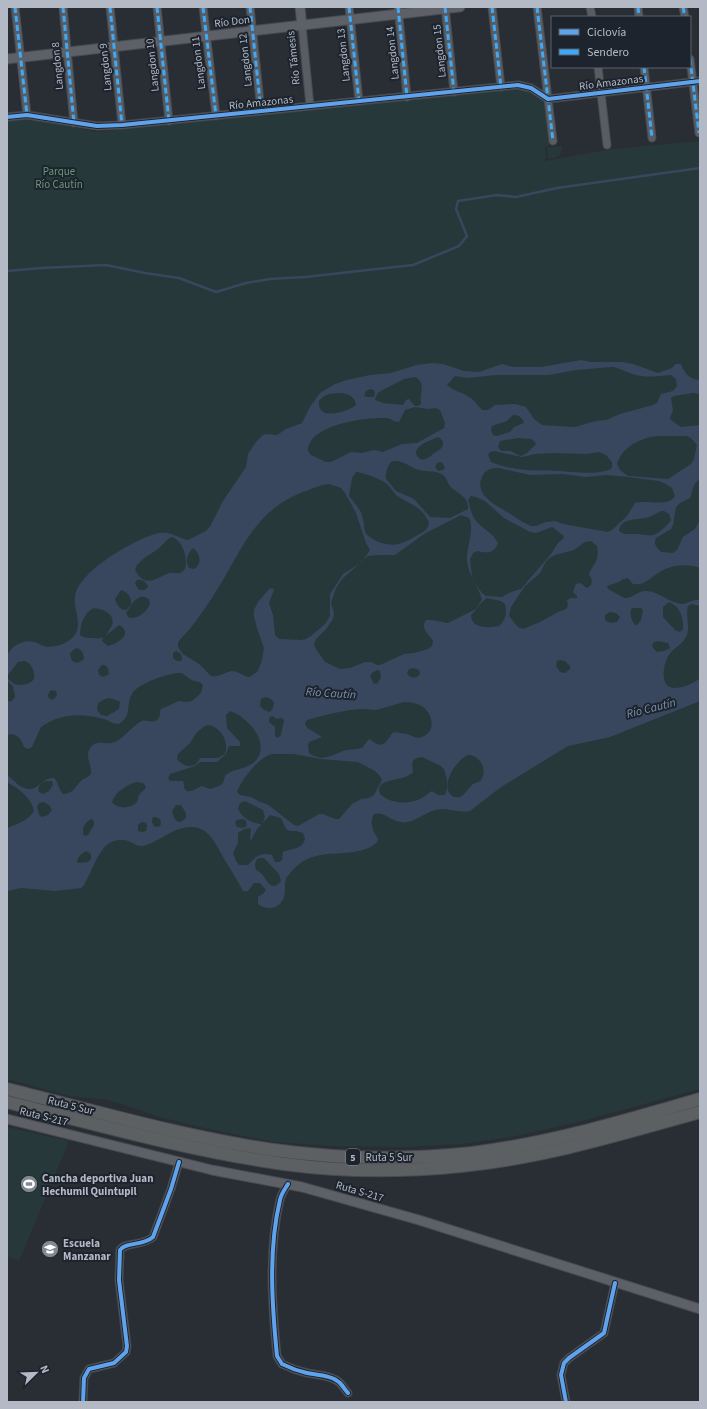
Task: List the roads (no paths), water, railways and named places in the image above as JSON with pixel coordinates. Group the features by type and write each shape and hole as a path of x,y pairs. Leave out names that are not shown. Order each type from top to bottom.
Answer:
{"highway":[{"name":"Ruta 5 Sur","path":"7,1090 194,1135 242,1145 300,1153 370,1157 471,1153 515,1146 582,1132 700,1099"},
{"name":"Ruta 5 Sur","path":"7,1102 150,1138 227,1155 301,1166 377,1170 456,1167 527,1157 588,1143 700,1112"}],"main road":[{"name":"Río Támesis","path":"300,7 302,26"},
{"name":"Río Don","path":"7,59 302,26 351,20 399,11 460,7"},
{"name":"Ruta S-217","path":"7,1119 212,1170 288,1184 419,1220 700,1309"}],"street":[{"path":"16,7 27,115"},
{"name":"Langdon 8","path":"63,7 74,123"},
{"name":"Langdon 9","path":"110,7 122,126"},
{"name":"Langdon 10","path":"157,7 169,121"},
{"name":"Langdon 11","path":"203,7 216,116"},
{"name":"Langdon 12","path":"250,7 262,111"},
{"name":"Langdon 13","path":"349,7 359,101"},
{"path":"492,7 501,87"},
{"path":"538,7 553,141"},
{"name":"Langdon 15","path":"446,8 454,92"},
{"name":"Langdon 14","path":"399,11 408,97"},
{"name":"Río Támesis","path":"302,26 310,106"},
{"path":"691,64 696,82 699,133"},
{"path":"598,68 607,145"},
{"path":"644,68 652,138"},
{"name":"Río Amazonas","path":"7,117 27,115 96,126 122,126 518,85 531,88 548,98 696,82"},
{"path":"83,1402 84,1378 89,1369 114,1363 126,1352 127,1346 119,1280 120,1250 125,1246 149,1241 153,1237 179,1162"},
{"path":"288,1184 280,1198 273,1260 278,1356 282,1364 308,1373 320,1374 332,1379 340,1383 342,1388 348,1393"},
{"path":"566,1402 561,1375 564,1363 604,1334 616,1283"}],"water":[{"name":"Río Cautín","path":"581,360 591,362 622,362 633,364 658,373 672,368 676,364 681,364 688,375 693,379 700,380 700,394 693,393 674,396 671,398 673,410 670,418 681,427 700,425 700,479 694,485 690,498 680,503 676,507 671,529 656,538 655,544 661,552 673,553 677,550 683,537 695,529 700,520 700,568 684,565 673,567 662,570 647,581 640,584 633,584 628,578 607,586 608,589 624,598 647,591 656,593 673,602 682,604 700,600 700,606 692,604 688,606 688,625 686,637 669,655 664,669 664,680 669,687 674,688 688,685 700,678 700,701 610,737 568,746 501,787 470,811 439,809 409,822 400,822 378,813 374,814 372,824 373,830 378,839 377,842 361,851 320,855 302,862 286,878 284,897 280,904 273,908 265,908 258,904 258,897 266,890 260,883 254,883 248,891 243,891 214,840 203,830 189,827 179,829 143,846 123,840 109,843 96,860 84,885 81,888 55,891 21,888 7,891 7,828 25,820 34,811 27,798 7,782 7,775 19,785 28,789 34,788 50,778 54,778 63,794 69,793 74,790 81,781 91,774 88,753 93,745 98,743 112,743 124,736 138,723 142,721 153,722 157,720 161,709 179,701 192,701 201,693 203,685 199,682 193,681 181,673 174,673 161,677 140,686 135,690 130,698 126,717 119,724 96,717 80,715 56,719 41,727 32,747 28,749 24,747 18,736 10,734 7,736 7,700 11,702 15,697 13,686 7,681 6,659 14,647 18,644 30,641 48,647 62,644 71,639 78,628 75,597 78,587 96,567 123,549 149,536 159,533 171,534 188,540 206,531 211,525 223,501 246,467 248,454 256,442 265,434 277,435 286,429 302,423 310,407 320,393 335,384 370,375 391,373 417,365 432,363 443,364 464,371 479,372 502,364 513,367 541,367","holes":["612,367 640,376 671,375 676,379 677,386 673,391 661,394 657,403 653,405 620,414 606,420 596,421 575,427 542,425 534,419 526,407 515,404 495,405 488,410 483,410 466,395 452,389 447,385 455,376 467,378 496,375 549,375 576,370","415,377 421,382 421,403 419,406 415,406 409,399 406,400 403,405 383,403 375,400 379,392 404,379","370,389 374,390 374,397 364,396 366,391","332,393 342,393 352,397 356,405 352,408 333,414 327,413 320,407 319,401","415,407 428,409 436,408 440,410 445,423 444,428 417,443 402,444 383,452 374,450 362,453 351,452 331,462 326,462 311,455 308,451 311,442 318,434 328,428 366,419 387,418 399,422 405,410","513,415 522,418 524,423 514,427 510,432 497,436 493,435 491,430 492,426 507,421","657,436 687,436 697,445 694,459 691,464 668,479 628,476 620,470 617,464 619,458 627,448 638,441","438,437 443,442 440,450 424,460 420,459 416,454 421,445","518,438 531,439 535,442 536,444 527,453 521,456 511,451 501,451 498,447 500,441","494,451 522,457 535,454 587,454 599,452 606,455 612,462 612,468 609,470 590,473 525,470 491,462 488,455 490,452","397,461 419,470 440,473 445,477 450,486 465,498 468,509 450,518 430,517 414,499 396,491 386,479 386,472 391,462","441,462 445,468 438,471 435,467 437,463","493,468 499,468 530,475 563,474 586,477 607,475 628,477 659,481 672,488 675,496 672,500 667,502 635,503 627,516 608,532 563,524 555,521 531,526 495,504 484,495 480,484 485,472","356,472 372,476 385,482 397,496 420,510 429,523 425,531 399,544 390,545 375,541 365,532 359,509 349,496 352,478","329,484 341,488 345,493 356,513 366,543 370,550 363,560 368,556 395,555 424,534 461,515 469,518 471,523 467,561 473,580 470,559 473,553 477,551 490,552 498,543 496,539 474,518 468,500 471,496 485,501 504,518 530,532 536,533 552,527 564,536 551,554 521,589 502,597 486,596 475,584 482,599 476,609 448,623 426,620 424,626 433,641 432,646 428,649 404,654 380,665 365,662 350,668 340,669 325,662 314,645 316,639 333,619 334,613 331,603 336,588 342,579 359,564 343,574 330,594 330,616 325,624 306,639 279,639 275,635 273,615 269,603 274,590 272,588 269,589 258,602 254,610 257,628 264,648 258,671 250,677 232,671 211,676 199,664 183,654 178,647 178,642 208,604 247,539 265,516 290,498 314,488","664,511 669,514 671,520 657,534 654,535 626,534 619,531 622,524 629,520 646,518","173,537 176,539 182,545 185,552 186,566 181,573 170,573 147,581 139,576 135,570 137,565 158,549 169,538","591,541 597,546 598,555 589,574 592,580 591,585 587,588 580,583 576,584 573,592 577,598 567,600 568,606 566,609 523,629 518,627 509,616 511,607 525,586 540,573 548,559 555,555 574,550 585,542","193,548 200,558 199,564 194,569 189,568 187,560 189,552","137,580 144,581 148,586 145,590 138,589 135,583","121,590 126,592 129,596 131,605 126,610 119,607 115,599","140,597 147,598 150,602 149,607 142,614 129,618 126,613 134,601","487,598 501,601 505,604 505,616 499,626 490,627 477,625 472,620 471,615","669,602 679,609 683,621 683,629 680,632 675,630 663,617 663,607","94,608 108,613 111,616 113,623 107,634 100,638 86,638 80,635 82,623 88,612","632,608 641,608 643,610 641,620 637,625 635,625 632,619","610,612 616,613 620,617 617,622 610,623 605,620 605,615","119,625 125,631 125,635 116,643 108,646 102,641 103,638","658,641 668,643 670,648 657,652 652,645 654,642","77,648 82,651 84,657 83,660 77,663 72,661 70,654","176,651 181,654 181,661 177,661 173,658 173,653","25,661 30,664 34,674 34,679 27,684 16,685 8,679 8,675 18,662","557,661 565,661 570,666 570,669 565,673 560,672 556,666","102,665 105,665 108,668 109,674 103,677 99,675 98,670","414,668 419,670 420,674 417,677 410,677 407,673 409,669","377,670 380,671 381,677 378,683 374,684 370,676","50,691 56,691 56,697 52,700 49,698 48,695","266,697 271,699 274,702 273,708 270,712 264,710 260,706 261,699","109,698 119,701 119,709 107,716 101,715 97,710 98,703","406,702 418,704 425,709 429,713 432,724 428,733 417,738 407,734 394,732 383,744 377,744 369,739 362,748 345,750 322,758 313,756 309,753 309,742 322,737 307,728 305,723 307,720 350,710 376,710","230,711 243,718 258,737 261,745 257,759 251,765 227,774 222,784 210,789 202,786 192,791 187,791 185,790 183,781 170,781 168,778 170,774 195,766 200,762 217,762 226,754 229,746 240,746 240,742 227,728 226,715","272,716 277,719 282,718 284,720 281,735 278,738 275,736 275,727 269,722 269,718","210,725 214,727 224,736 226,745 225,754 218,758 200,758 196,764 191,766 180,763 177,759 178,754 190,743 197,732 205,726","271,754 293,754 321,759 358,762 375,771 382,780 374,795 369,798 361,799 352,804 339,819 319,814 298,826 294,825 267,804 251,797 240,795 237,792 245,777 258,762","468,755 476,758 482,764 484,772 481,780 473,784 460,797 454,797 449,793 447,787 454,768","422,757 441,766 444,769 447,779 447,789 445,795 438,795 432,791 412,802 395,802 380,794 379,788 385,782 403,778 413,772 412,763 415,759","46,781 52,781 53,785 49,791 43,794 39,792 39,786","136,782 143,783 146,787 139,795 136,803 127,807 120,807 112,802 119,792 125,787","245,801 263,810 265,817 262,823 270,815 281,818 286,829 303,833 305,839 304,843 299,847 283,852 282,860 279,862 275,862 272,855 264,854 256,858 248,865 239,865 233,853 238,843 238,833 244,829 250,828 251,840 257,829 262,824 255,823 245,817 238,809 240,803","44,802 50,806 52,810 48,815 42,817 39,815 37,807 39,803","176,805 181,805 186,813 186,818 181,822 178,822 174,818 172,811","153,817 160,819 160,826 156,827 153,824","92,819 94,821 94,825 88,835 84,836 83,828 90,820","243,819 246,821 247,826 243,828 237,827 235,822","142,822 146,823 146,831 138,831 138,825","86,851 91,854 91,859 88,862 78,863 77,860 80,855","259,858 264,858 279,874 281,881 275,886 272,886 262,874 256,870 255,864"]}],"waterway":[{"path":"7,271 106,265 179,278 216,292 246,283 270,279 305,277 413,265 459,246 467,236 456,209 458,201 497,195 516,197 557,188 700,168"}],"place":[{"name":"Cancha deportiva Juan Hechumil Quintupil","path":"29,1184"},
{"name":"Escuela Manzanar","path":"50,1249"}],"park label":[{"name":"Parque Río Cautín","path":"59,177"}]}
